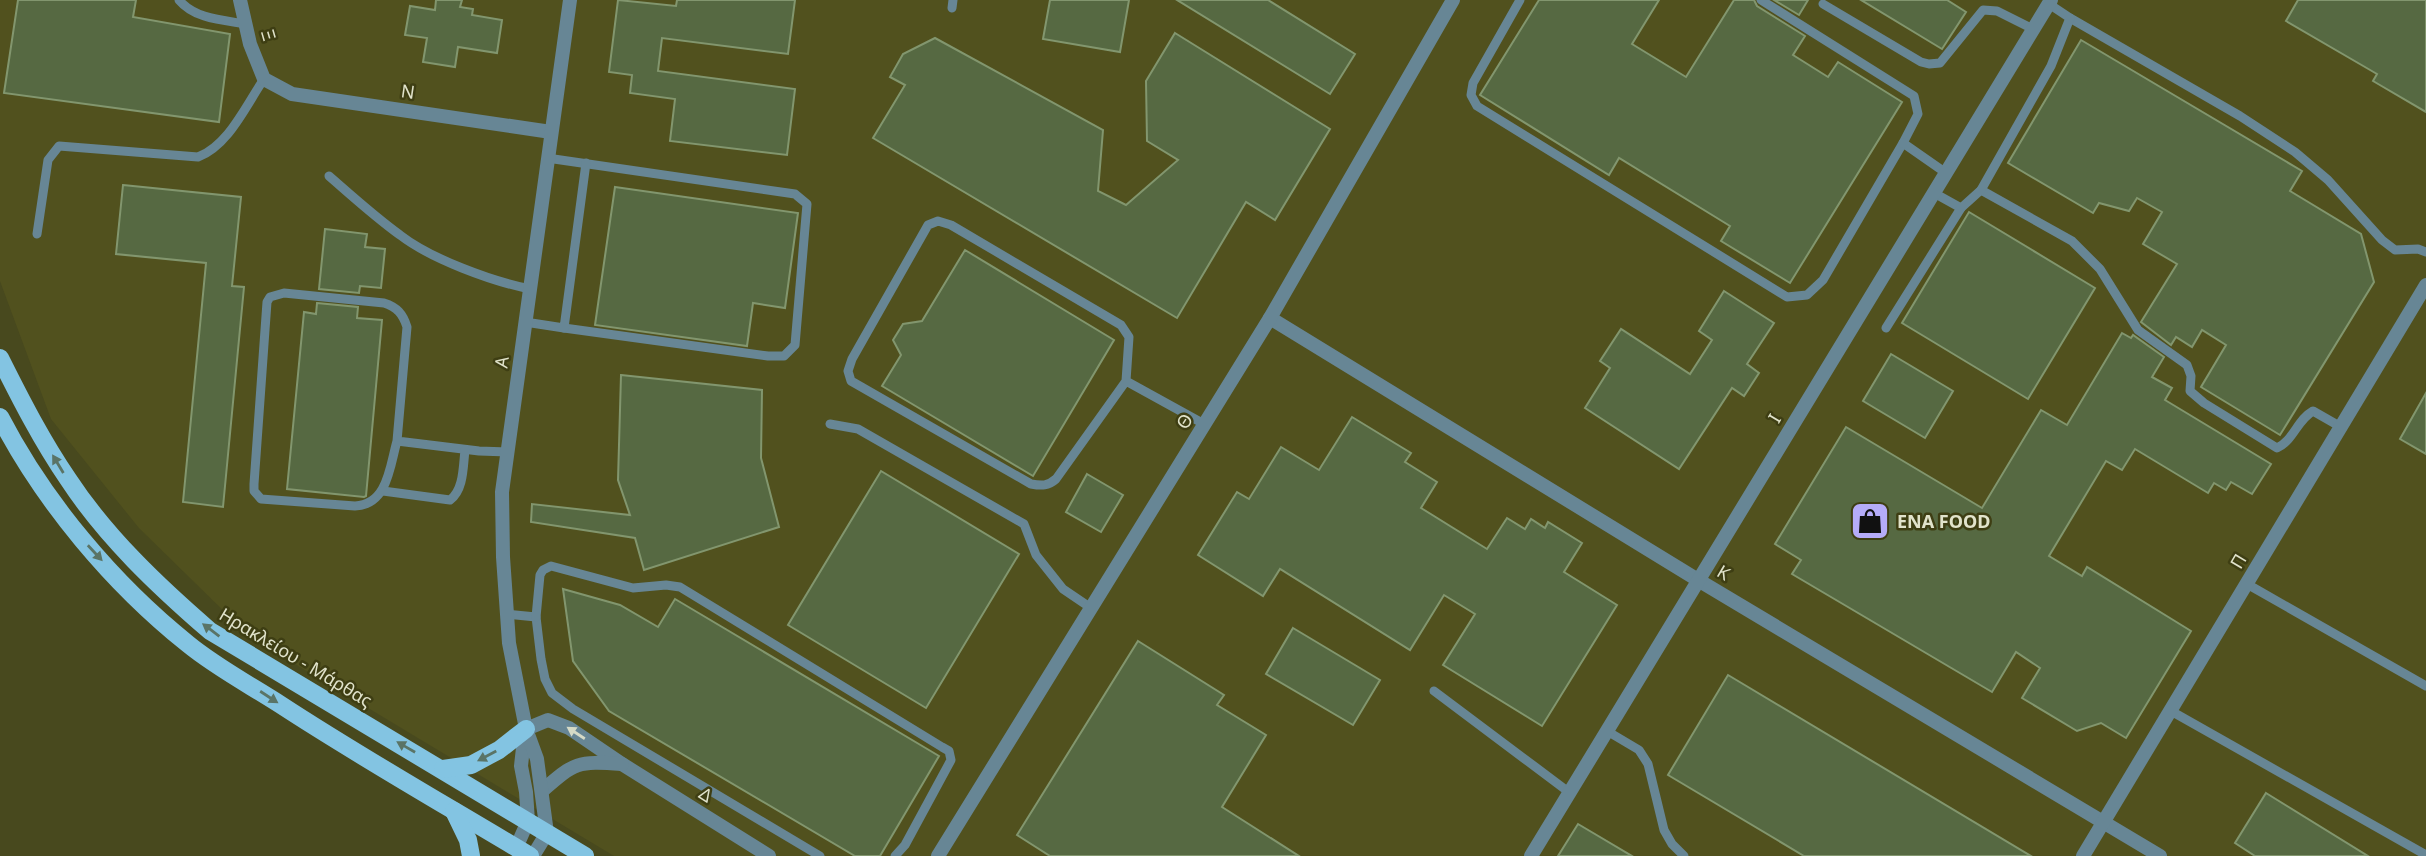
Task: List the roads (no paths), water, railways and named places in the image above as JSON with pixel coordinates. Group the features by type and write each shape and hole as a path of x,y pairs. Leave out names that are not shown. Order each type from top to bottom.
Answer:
{"main road":[{"name":"Ηρακλείου - Μάρθας","path":"0,358 31,419 69,482 118,543 210,631 585,856"},
{"path":"0,417 21,458 79,536 151,612 190,645 324,733 523,854"},
{"path":"443,769 471,765 499,750 526,729"},
{"path":"454,811 468,840 471,856"}],"street":[{"name":"Ξ","path":"240,0 250,44 264,79"},
{"name":"Α","path":"547,833 537,759 526,729 509,643 502,519 525,322 570,0"},
{"name":"Θ","path":"938,856 1270,318 1453,0"},
{"name":"Ι","path":"1531,856 2050,2"},
{"name":"Ν","path":"264,79 292,94 551,132"},
{"name":"Π","path":"2083,856 2426,285"},
{"name":"Κ","path":"1270,318 1698,580 2160,856"},
{"name":"Δ","path":"526,729 548,720 569,728 769,856"},
{"name":"Α","path":"526,729 521,766 526,792 527,821"},
{"path":"542,791 569,767 585,762 622,764"},
{"path":"523,854 527,821"},
{"path":"523,854 547,833"}],"lane":[{"path":"179,0 189,10 208,17 246,24"},
{"path":"1520,0 1473,83 1471,95 1477,106 1787,297 1807,295 1824,280 1918,114 1914,96 1761,0"},
{"path":"2050,2 2070,18 2240,116 2295,152 2328,180 2382,240 2395,250 2418,249 2426,252"},
{"path":"1823,4 1921,62 1929,64 1940,63 1983,10 1997,11 2033,29"},
{"path":"1886,328 1961,208 1981,190 2052,66 2070,18"},
{"path":"37,234 48,160 59,146 198,157 211,152 223,139 264,79"},
{"path":"1903,144 1946,173"},
{"path":"525,322 776,357 784,356 795,345 807,209 804,200 795,194 547,158"},
{"path":"564,328 586,163"},
{"path":"329,176 401,237 437,257 510,285 530,289"},
{"path":"1981,190 2072,241 2100,269 2138,330 2187,365 2191,376 2190,391 2204,403 2277,449 2287,444 2307,414 2314,411 2341,428"},
{"path":"1934,193 1961,208"},
{"path":"938,221 951,225 1121,325 1129,337 1126,381 1056,479 1044,486 1031,484 851,380 848,371 852,359 928,225 938,221"},
{"path":"279,293 384,303 398,310 403,317 407,327 397,440 383,491 377,498 362,506 267,501 257,495 254,484 267,302 270,297 279,293"},
{"path":"1126,381 1204,424"},
{"path":"830,424 858,429 1024,524 1036,555 1063,589 1091,608"},
{"path":"397,440 465,450 508,452"},
{"path":"383,491 450,500 460,488 465,450"},
{"path":"820,856 573,709 552,693 541,659 536,617 540,575 546,567 551,566 633,588 648,589 666,585 680,587 949,751 951,760 905,845 895,856"},
{"path":"2247,584 2426,686"},
{"path":"506,614 536,617"},
{"path":"1434,691 1570,793"},
{"path":"2171,710 2426,855"},
{"path":"1607,731 1639,750 1648,764 1664,830 1672,844 1684,856"}],"place":[{"name":"ENA FOOD","path":"1870,521"}]}
